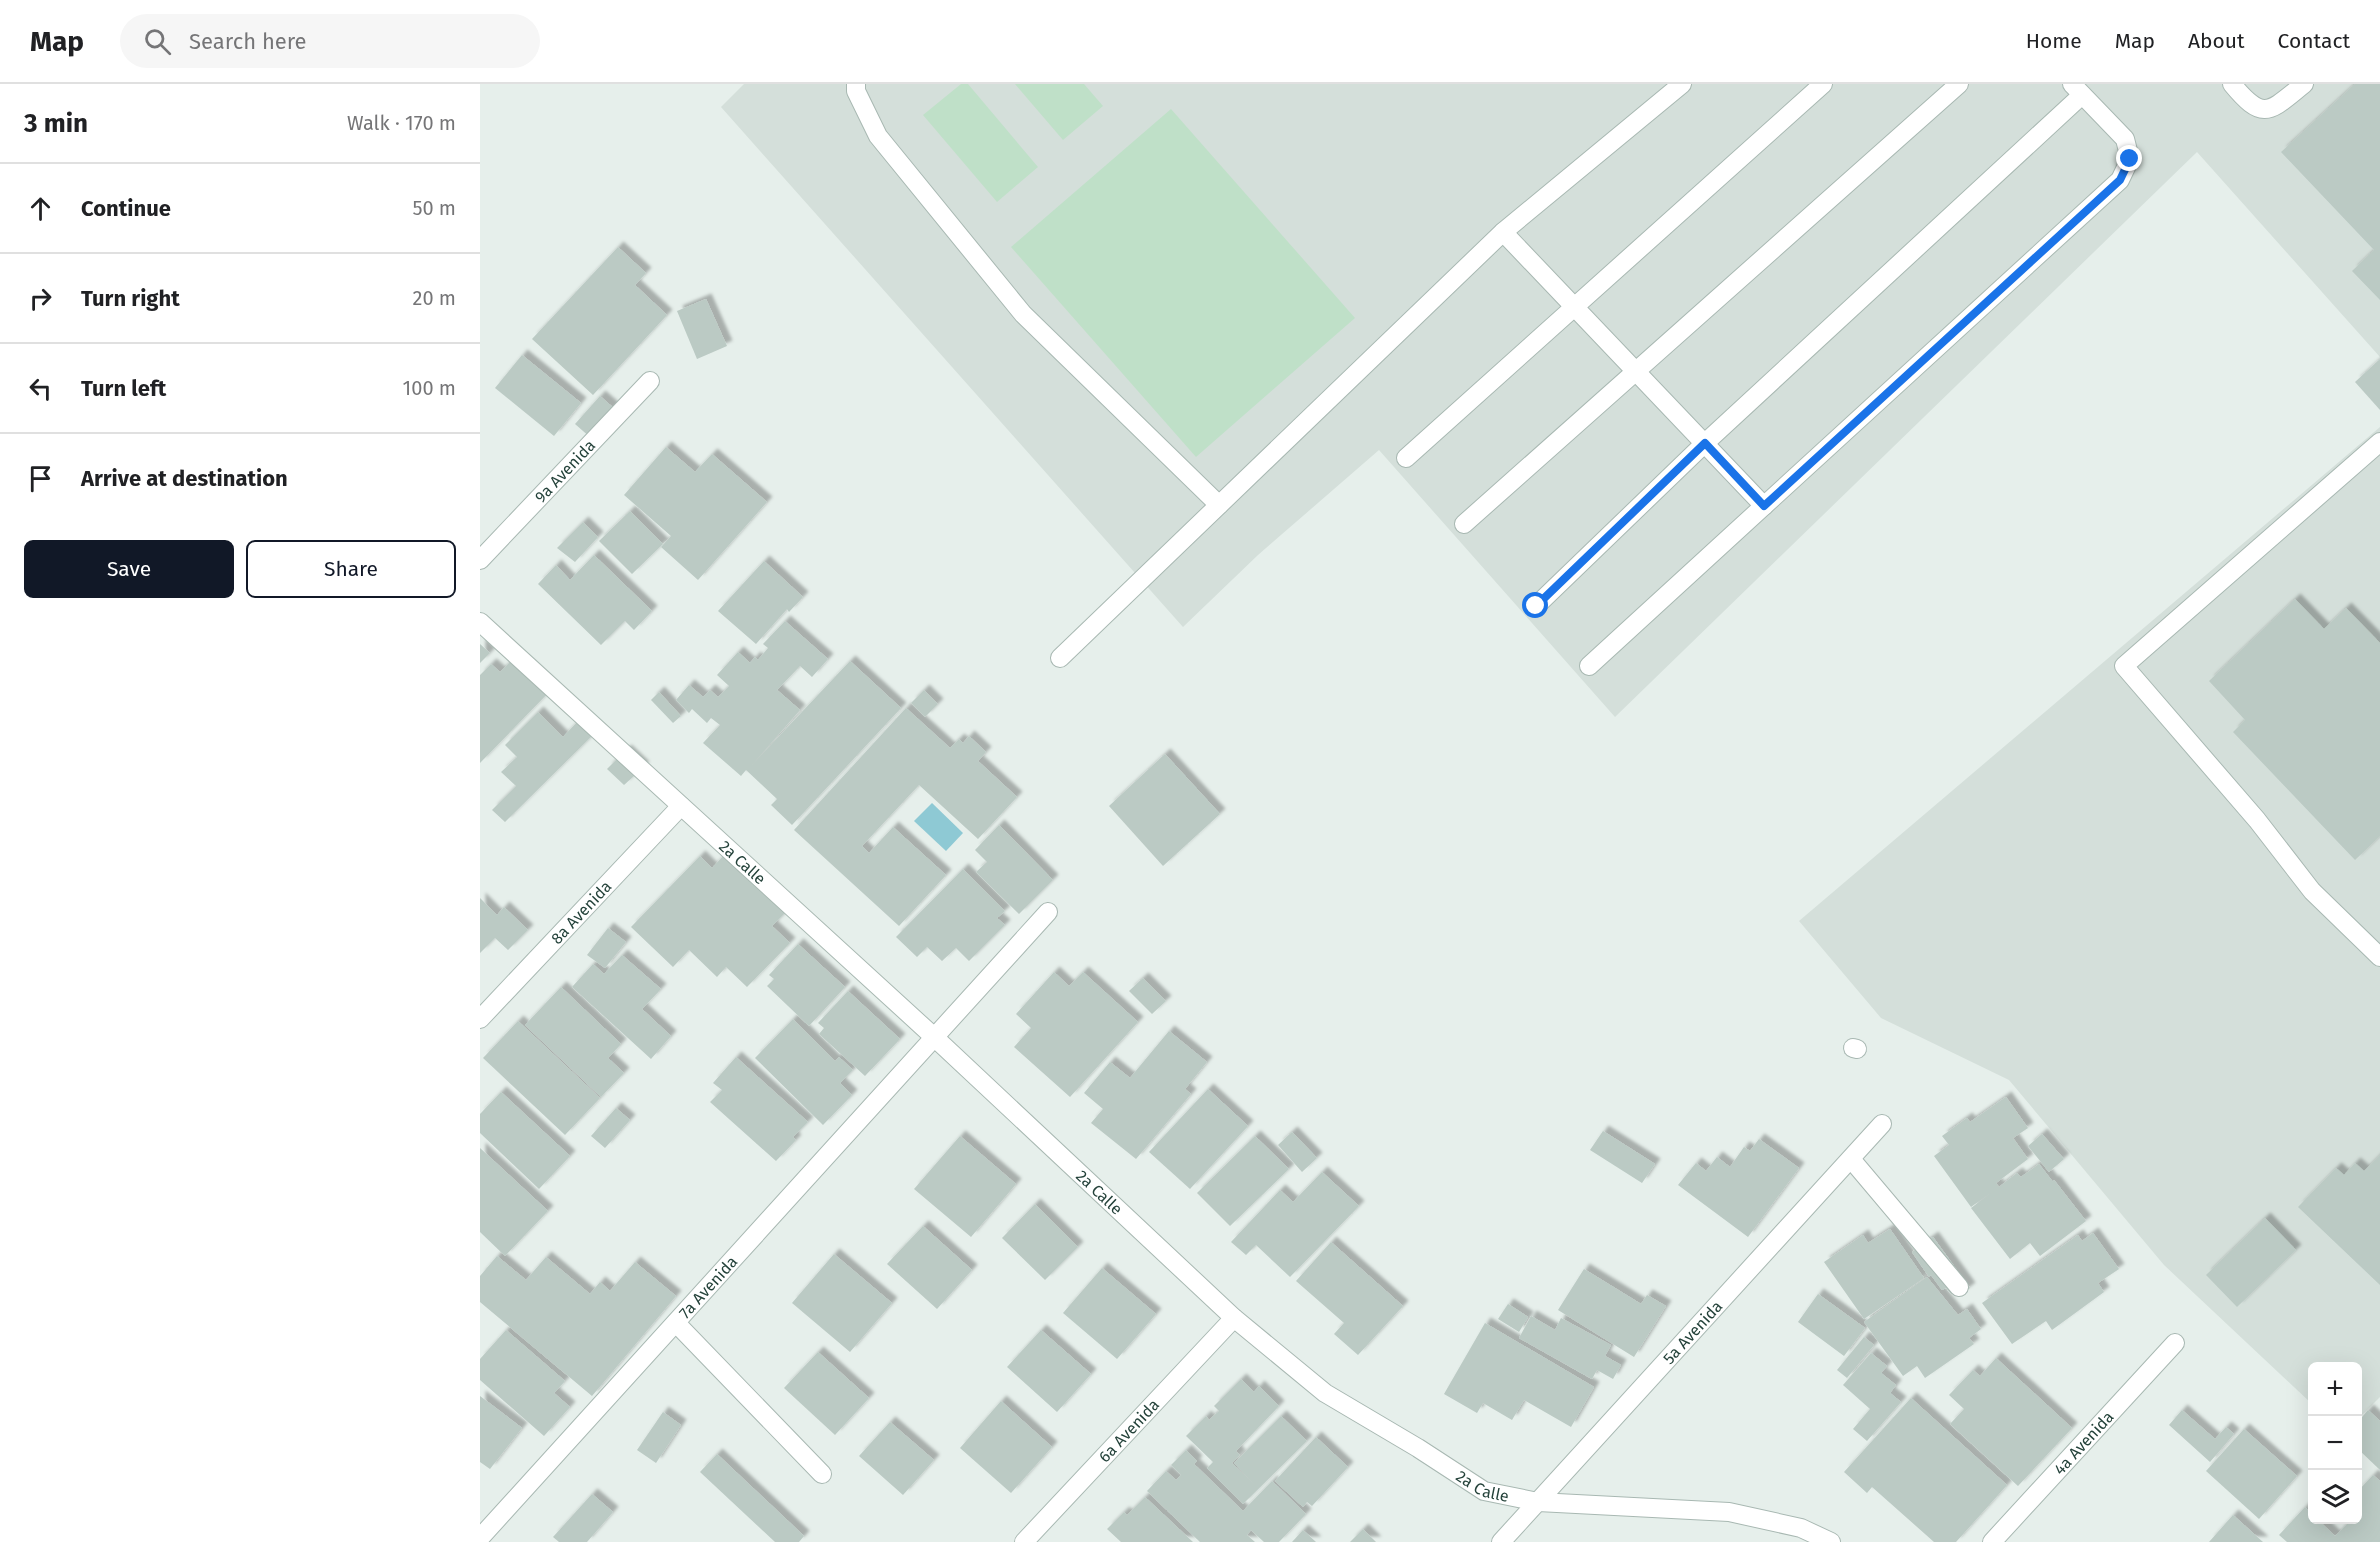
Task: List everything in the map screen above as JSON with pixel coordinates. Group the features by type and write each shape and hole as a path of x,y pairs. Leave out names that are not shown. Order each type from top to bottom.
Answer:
{"street":[{"path":"856,84 856,91 878,136 1023,314 1219,505"},
{"path":"1060,658 1503,232 1682,84"},
{"path":"1406,458 1823,84"},
{"path":"1464,524 1959,84"},
{"path":"2232,84 2242,97 2261,110 2271,110 2304,84"},
{"path":"1536,606 2077,90 2125,139 2130,159 2120,180 1589,666"},
{"path":"1503,232 1764,506"},
{"name":"9a Avenida","path":"480,560 650,381"},
{"path":"2380,442 2124,666 2257,820 2312,891 2380,957"},
{"name":"2a Calle","path":"480,622 933,1036 1234,1318 1325,1393 1418,1448 1484,1491 1538,1502 1729,1512 1801,1528 1831,1542"},
{"name":"8a Avenida","path":"480,1019 681,806"},
{"name":"7a Avenida","path":"480,1538 933,1036 1048,912"},
{"name":"5a Avenida","path":"1501,1542 1882,1124"},
{"path":"1851,1159 1959,1287"},
{"name":"6a Avenida","path":"1024,1542 1234,1318"},
{"path":"676,1323 822,1474"},
{"name":"4a Avenida","path":"1992,1542 2175,1343"}],"shaded area":[{"path":"744,84 2380,84 2380,357 2197,152 1615,717 1379,450 1258,555 1183,627 721,107"},
{"path":"2380,427 2380,1397 2362,1415 2362,1362 2308,1362 2308,1400 2164,1265 2009,1080 1881,1018 1799,921"}],"green space":[{"path":"961,84 968,84 1038,167 997,202 923,115"},
{"path":"1015,84 1084,84 1103,106 1063,140"},
{"path":"1171,109 1355,318 1196,457 1011,247"}],"water":[{"path":"932,803 963,833 946,851 914,821"}],"building":[{"path":"2355,84 2380,84 2380,300 2352,271 2374,250 2281,152"},
{"path":"618,247 646,273 635,285 667,315 593,395 532,339"},
{"path":"706,299 727,346 697,359 677,311"},
{"path":"522,355 581,403 554,436 495,388"},
{"path":"2380,359 2380,410 2355,382"},
{"path":"600,396 624,417 599,445 575,424"},
{"path":"666,447 695,472 712,454 767,502 698,580 661,547 671,536 624,495"},
{"path":"630,511 663,544 632,574 599,541"},
{"path":"583,522 598,537 575,562 557,548"},
{"path":"594,555 652,611 634,630 625,621 601,645 538,584 556,565 570,580"},
{"path":"764,561 803,597 789,612 787,609 756,644 718,611"},
{"path":"2295,599 2324,629 2346,608 2380,643 2380,836 2355,860 2233,732 2245,720 2209,681"},
{"path":"785,621 828,659 812,677 800,666 777,690 800,710 751,766 850,661 901,708 792,825 771,805 777,799 746,770 741,776 703,743 720,725 711,718 707,723 692,709 689,713 676,700 689,685 703,697 710,690 718,697 729,686 717,675 738,652 750,663 755,657 758,660 768,648 763,644"},
{"path":"480,644 490,653 480,663"},
{"path":"510,662 521,673 527,665 552,689 480,763 480,675 491,664 500,672"},
{"path":"924,690 938,704 925,717 911,703"},
{"path":"659,692 681,716 673,723 651,700"},
{"path":"906,708 950,748 959,739 963,743 969,736 986,752 978,761 1017,797 978,839 919,785 862,846 869,853 893,827 946,875 899,926 794,830"},
{"path":"538,712 563,737 580,719 594,734 505,822 492,810 516,786 501,772 517,757 505,745"},
{"path":"626,750 644,767 624,785 607,769"},
{"path":"1165,754 1220,814 1163,866 1109,806"},
{"path":"999,825 1053,880 1019,914 976,872 987,862 975,850"},
{"path":"726,853 787,911 772,926 790,943 747,987 726,967 717,977 689,950 673,967 631,927 700,856 712,868"},
{"path":"963,869 1005,911 997,918 1005,925 969,961 956,948 942,961 927,947 917,957 896,937"},
{"path":"480,898 497,915 504,907 528,930 508,950 495,938 480,953"},
{"path":"608,928 626,942 605,968 587,955"},
{"path":"798,944 845,987 809,1026 767,986 774,979 769,975"},
{"path":"622,955 661,989 642,1009 671,1036 651,1059 572,987 593,964 604,974"},
{"path":"1054,972 1069,986 1083,972 1138,1022 1070,1097 1014,1047 1031,1028 1016,1014"},
{"path":"1143,978 1166,1001 1152,1014 1129,991"},
{"path":"561,987 621,1044 608,1058 624,1073 601,1097 525,1025"},
{"path":"848,991 900,1039 865,1076 819,1034 824,1028 818,1023"},
{"path":"793,1019 835,1061 839,1057 853,1070 840,1083 852,1095 823,1125 755,1058"},
{"path":"518,1021 600,1098 565,1135 483,1058"},
{"path":"1169,1031 1207,1062 1185,1089 1191,1094 1136,1159 1091,1123 1103,1109 1084,1093 1110,1062 1130,1078"},
{"path":"736,1057 808,1122 793,1137 796,1140 776,1161 710,1102 722,1090 713,1083"},
{"path":"1208,1089 1248,1126 1190,1189 1149,1152"},
{"path":"501,1092 570,1156 539,1189 480,1133 480,1114"},
{"path":"2006,1097 2028,1128 2013,1138 2028,1159 1996,1183 1999,1187 2017,1173 2021,1177 2039,1164 2086,1221 2040,1256 2030,1243 2010,1259 1971,1208 1992,1192 1971,1207 1934,1156 1949,1145 1942,1136 1967,1118 1970,1122"},
{"path":"616,1108 630,1120 605,1148 591,1136"},
{"path":"1603,1131 1655,1164 1642,1183 1590,1150"},
{"path":"1292,1132 1317,1158 1302,1172 1278,1145"},
{"path":"2042,1134 2064,1159 2049,1172 2028,1146"},
{"path":"960,1136 1016,1184 971,1237 914,1189"},
{"path":"1255,1136 1289,1169 1230,1226 1197,1193"},
{"path":"1759,1139 1799,1168 1748,1237 1678,1185 1696,1163 1706,1171 1717,1157 1730,1167 1744,1147 1750,1151"},
{"path":"480,1148 548,1211 505,1256 480,1232"},
{"path":"2380,1155 2380,1285 2298,1207 2336,1168 2344,1175 2355,1163 2364,1171"},
{"path":"1322,1172 1359,1206 1290,1277 1256,1245 1246,1255 1231,1242 1280,1190 1293,1202"},
{"path":"1035,1204 1078,1247 1045,1280 1002,1238"},
{"path":"2265,1218 2296,1250 2237,1307 2206,1275"},
{"path":"923,1226 972,1270 937,1309 887,1264"},
{"path":"1890,1229 1924,1278 1864,1319 1824,1262 1863,1235 1868,1243"},
{"path":"2093,1233 2119,1269 2098,1283 2104,1292 2052,1330 2046,1321 2012,1344 1982,1303 2078,1235 2082,1241"},
{"path":"1933,1237 1970,1288 1962,1294 1958,1289 1951,1294 1946,1288 1942,1290 1931,1275 1929,1277 1912,1252"},
{"path":"1331,1242 1403,1306 1358,1355 1334,1334 1344,1323 1296,1281"},
{"path":"834,1254 892,1303 850,1352 792,1303"},
{"path":"497,1256 526,1280 546,1257 590,1294 600,1282 610,1291 635,1262 676,1296 592,1396 480,1302 480,1276"},
{"path":"1102,1268 1156,1314 1117,1359 1063,1313"},
{"path":"1584,1269 1641,1304 1647,1295 1666,1306 1634,1357 1558,1310"},
{"path":"1927,1277 1958,1315 1967,1309 1981,1329 1969,1338 1974,1344 1925,1378 1917,1366 1903,1376 1864,1322"},
{"path":"1818,1294 1865,1328 1844,1356 1798,1322"},
{"path":"1508,1304 1528,1317 1519,1332 1498,1319"},
{"path":"1531,1316 1555,1330 1561,1318 1611,1345 1605,1356 1621,1365 1613,1379 1597,1370 1592,1379 1519,1338"},
{"path":"1485,1323 1594,1387 1571,1427 1524,1400 1512,1420 1483,1403 1477,1413 1444,1394"},
{"path":"506,1330 565,1381 554,1393 570,1407 544,1436 480,1380 480,1359"},
{"path":"1041,1330 1091,1374 1057,1412 1007,1367"},
{"path":"1864,1337 1874,1345 1847,1378 1837,1370"},
{"path":"818,1352 869,1398 835,1435 784,1388"},
{"path":"1871,1353 1887,1366 1881,1373 1896,1385 1890,1393 1901,1402 1867,1441 1853,1429 1870,1409 1843,1385"},
{"path":"1996,1358 2072,1428 2018,1486 1950,1424 1964,1409 1949,1395 1973,1370 1980,1376"},
{"path":"1241,1379 1254,1392 1259,1386 1279,1406 1236,1451 1240,1455 1232,1463 1254,1484 1234,1463 1281,1416 1307,1441 1243,1504 1207,1468 1213,1462 1186,1436 1206,1416 1209,1420 1219,1411 1214,1406"},
{"path":"480,1396 522,1428 490,1469 480,1462"},
{"path":"1911,1398 2007,1485 1956,1542 1934,1542 1872,1487 1867,1493 1844,1472"},
{"path":"1001,1401 1052,1447 1011,1493 960,1448"},
{"path":"2182,1410 2215,1439 2226,1427 2234,1434 2210,1462 2169,1425"},
{"path":"2368,1410 2380,1421 2380,1470 2362,1453 2362,1417"},
{"path":"663,1412 681,1425 656,1463 637,1450"},
{"path":"890,1422 934,1460 903,1495 859,1456"},
{"path":"2244,1429 2297,1476 2259,1519 2206,1471"},
{"path":"1316,1437 1348,1467 1312,1506 1307,1502 1303,1507 1275,1481"},
{"path":"1186,1450 1197,1461 1194,1464 1243,1511 1272,1481 1306,1514 1279,1542 1264,1542 1251,1530 1247,1535 1255,1542 1200,1542 1147,1491 1166,1471 1176,1480 1181,1475 1171,1465"},
{"path":"717,1454 804,1536 799,1542 775,1542 700,1472"},
{"path":"2373,1475 2380,1481 2380,1542 2287,1542 2279,1535 2305,1507 2308,1510 2308,1524 2322,1524 2335,1536 2347,1524 2362,1524 2362,1487"},
{"path":"592,1494 613,1512 587,1542 559,1542 553,1537"},
{"path":"1145,1497 1193,1542 1121,1542 1107,1529 1124,1512 1127,1515"},
{"path":"2233,1515 2263,1542 2209,1542"},
{"path":"1363,1529 1376,1542 1350,1542"},
{"path":"1303,1530 1316,1542 1292,1542"}],"route":[{"path":"1536,606 1705,443 1764,506 2120,180 2130,159"}]}
